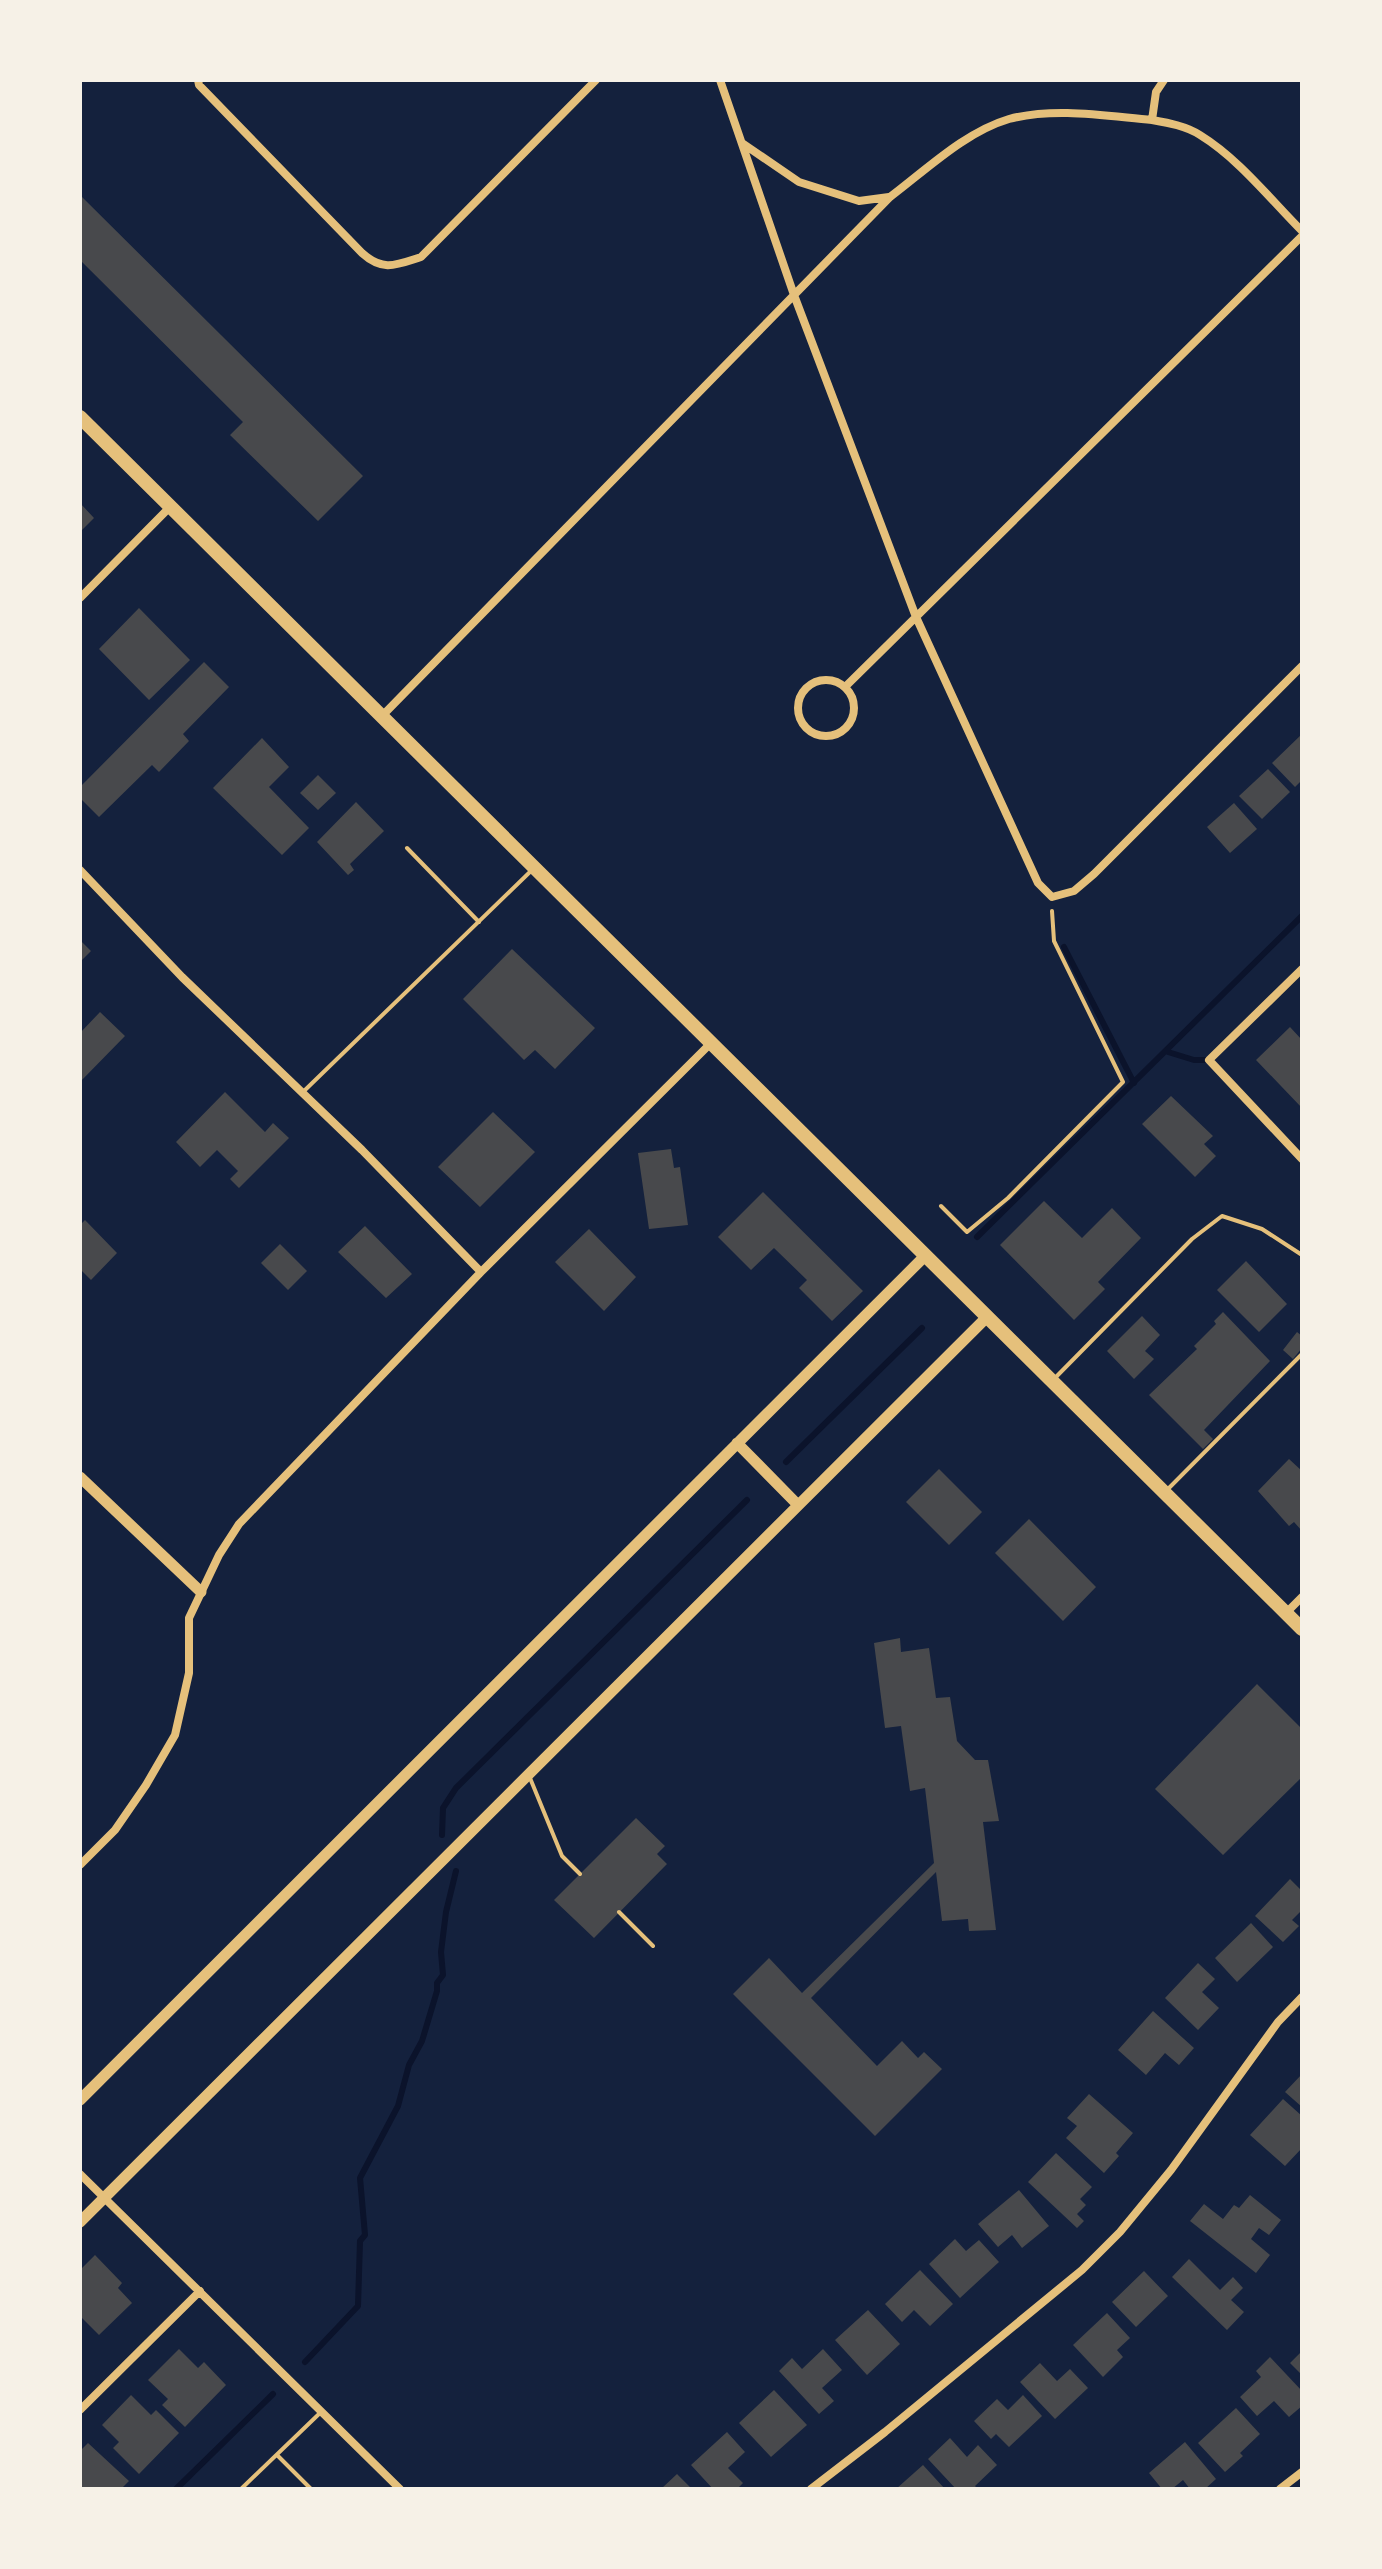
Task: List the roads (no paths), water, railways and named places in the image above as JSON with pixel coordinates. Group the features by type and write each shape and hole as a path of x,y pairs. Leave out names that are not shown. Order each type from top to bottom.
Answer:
{"main road":[{"path":"80,417 1302,1629"}],"street":[{"path":"198,80 199,85 362,253 374,263 393,266 421,257 596,80"},
{"path":"720,80 794,295 916,617 1038,883 1052,897 1074,891 1302,666"},
{"path":"1152,120 1156,92 1164,80"},
{"path":"382,716 890,197 971,137 1009,120 1057,113 1173,123 1200,135 1236,164 1302,234 845,687"},
{"path":"741,143 799,182 859,201 890,197"},
{"path":"80,598 170,507"},
{"path":"822,680 837,681 845,687 852,695 855,711 847,728 828,737 805,728 799,719 798,705 803,691 810,684 822,680"},
{"path":"80,870 182,977 362,1150 481,1272"},
{"path":"1302,969 1209,1060 1302,1159"},
{"path":"80,1865 115,1830 175,1735 189,1673 189,1618 219,1555 239,1524 481,1272 711,1043"},
{"path":"80,2100 925,1256"},
{"path":"80,2222 986,1318"},
{"path":"737,1443 798,1505"},
{"path":"80,1477 201,1592"},
{"path":"1286,1613 1302,1597"},
{"path":"811,2489 1070,2280 1110,2241 1171,2170 1270,2033 1302,1997"},
{"path":"80,2174 400,2489"},
{"path":"80,2410 200,2291"},
{"path":"1280,2489 1302,2472"}],"lane":[{"path":"407,848 479,922"},
{"path":"302,1093 535,868"},
{"path":"1051,1381 1192,1239 1222,1216 1262,1229 1302,1255"},
{"path":"1164,1493 1302,1354"},
{"path":"528,1774 562,1856 580,1874"},
{"path":"619,1912 653,1946"},
{"path":"241,2489 322,2411"},
{"path":"277,2455 311,2489"}],"waterway":[{"path":"977,1237 1302,916"},
{"path":"1064,947 1134,1083"},
{"path":"1168,1052 1194,1060 1209,1060"},
{"path":"786,1462 922,1328"},
{"path":"442,1835 443,1808 456,1788 747,1500"},
{"path":"305,2362 358,2306 360,2241 365,2235 360,2178 398,2106 409,2065 422,2041 437,1983 443,1975 441,1952 456,1871"},
{"path":"176,2489 273,2394"}]}
